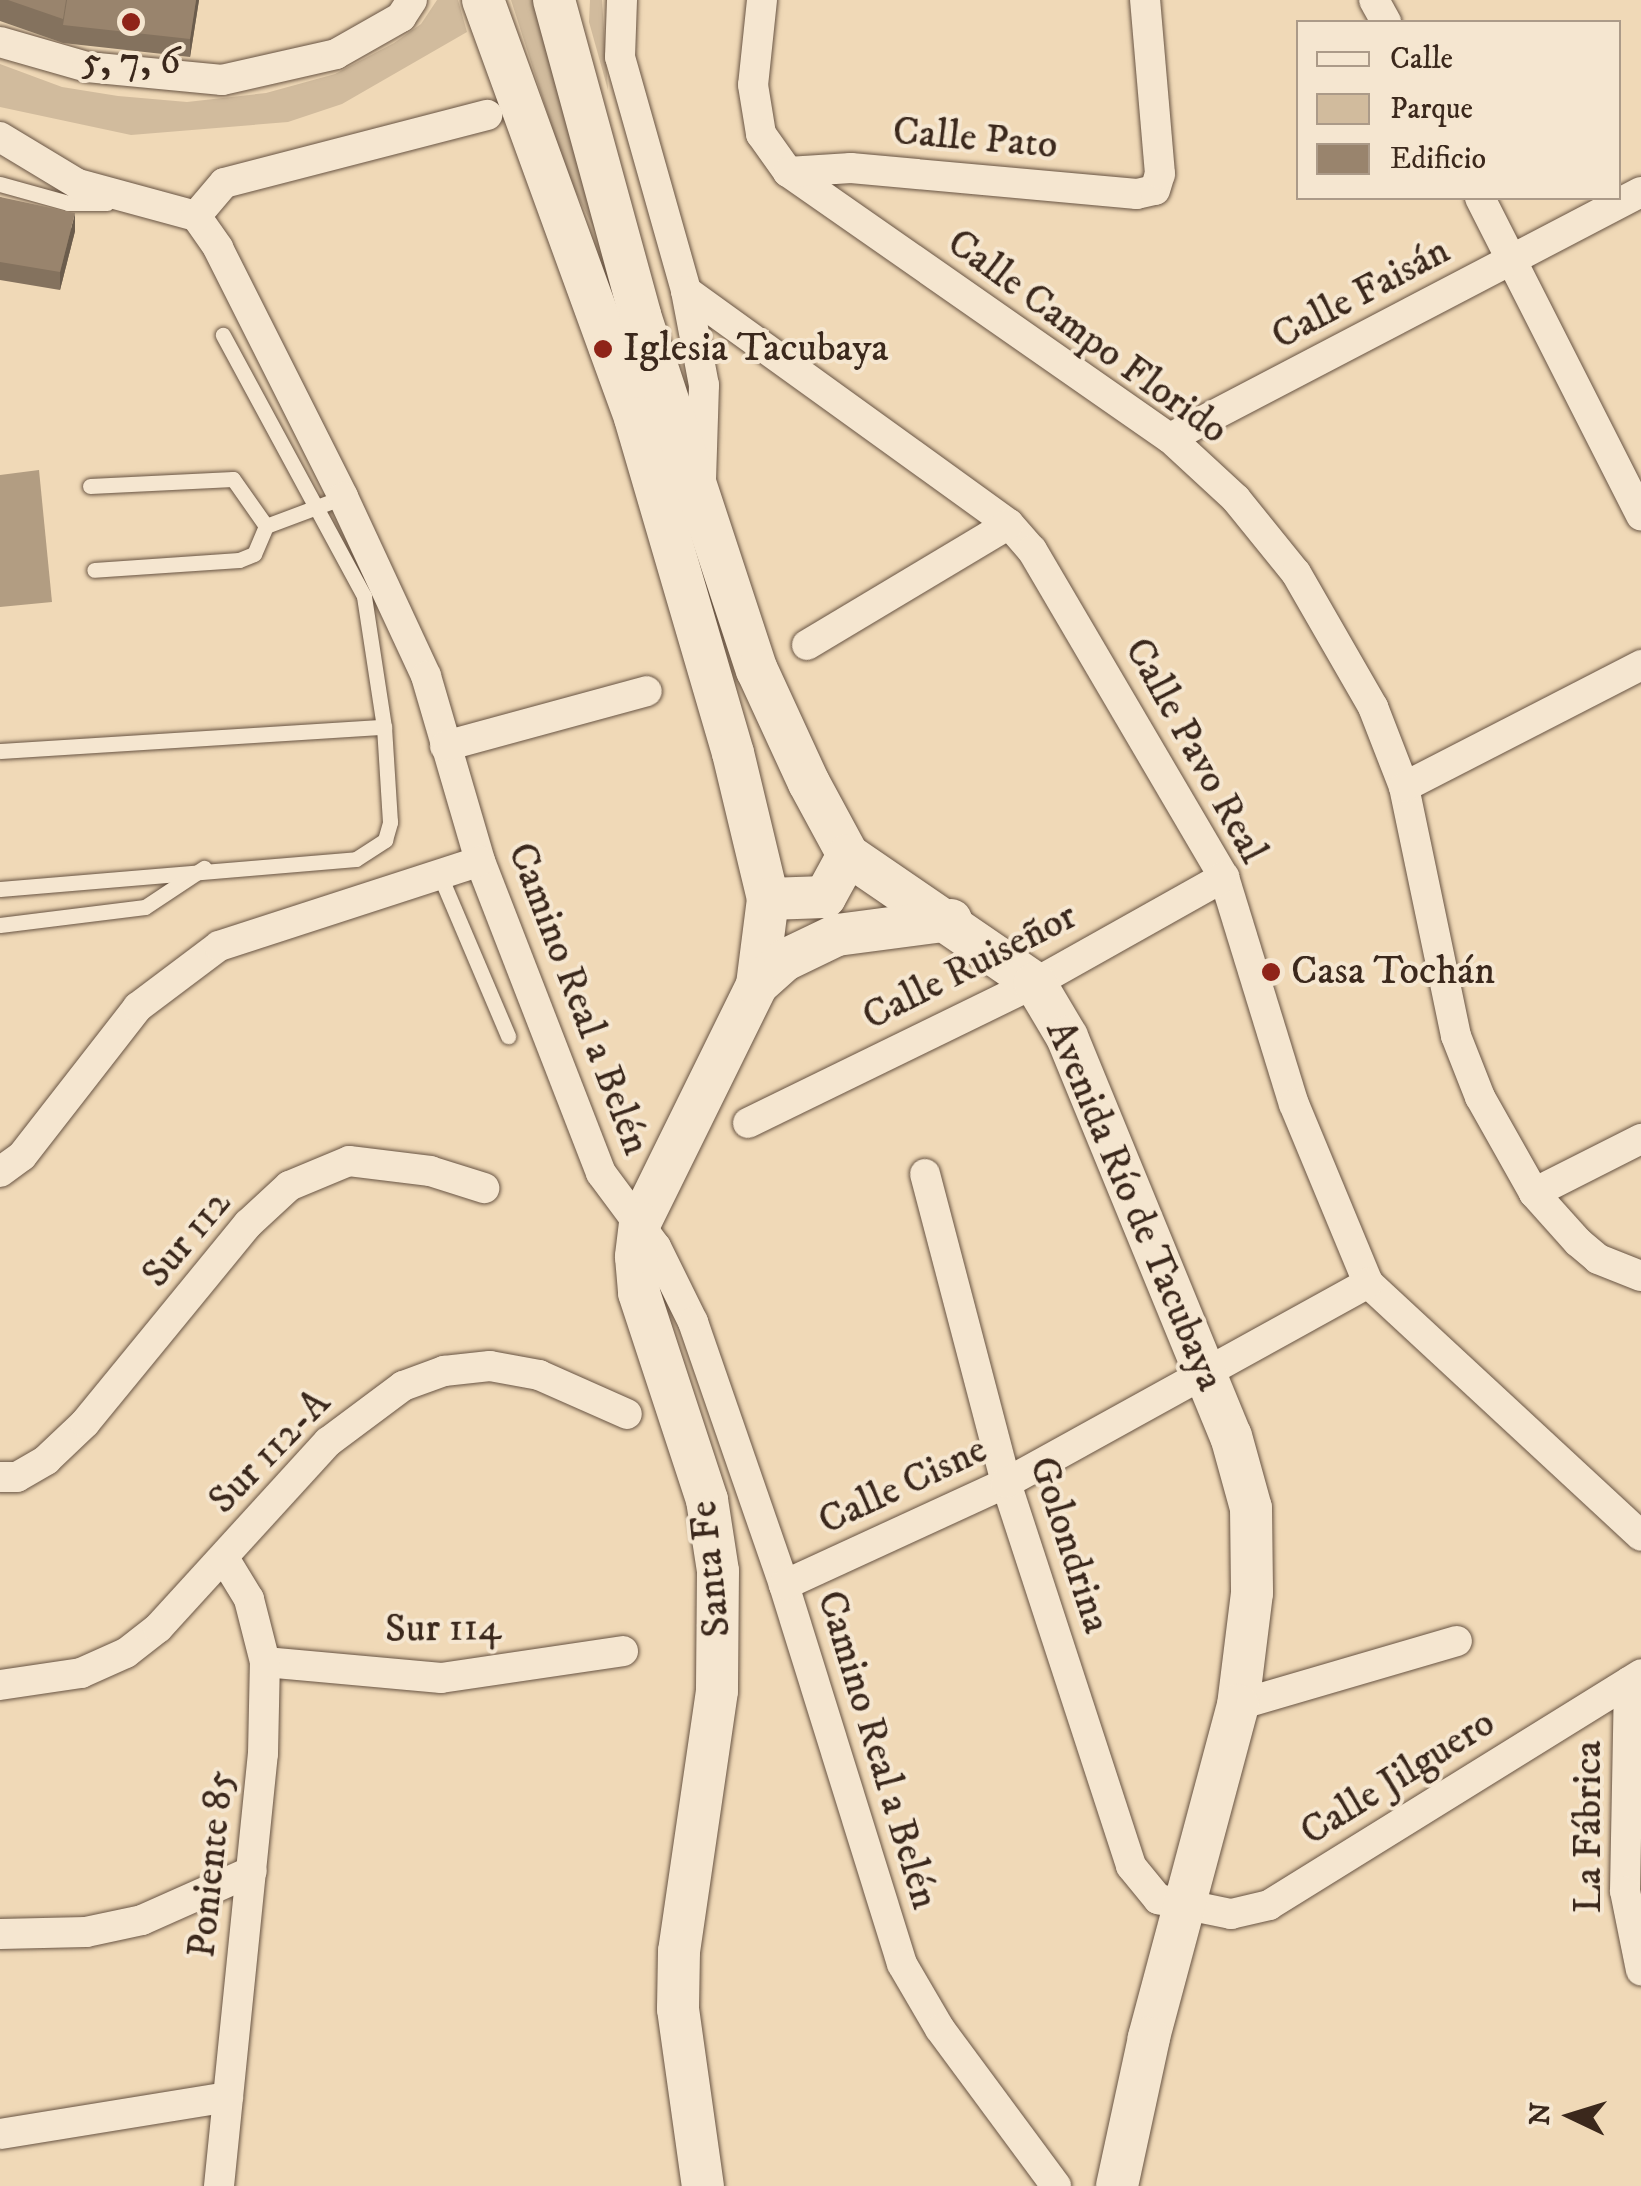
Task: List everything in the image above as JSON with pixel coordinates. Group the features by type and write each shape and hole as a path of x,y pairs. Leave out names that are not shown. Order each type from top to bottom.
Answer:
{"main road":[{"path":"482,0 634,418 733,752 768,899 757,985"},
{"path":"554,0 640,315 757,670 848,855 824,897 768,899"},
{"name":"Avenida Río de Tacubaya","path":"848,855 951,920 1035,982 1067,1037 1207,1378 1252,1508 1252,1593 1238,1705 1116,2186"},
{"path":"757,985 785,960 837,936 951,920"},
{"name":"Santa Fe","path":"703,2186 678,2008 685,1890 717,1692 718,1571 690,1437 639,1293 640,1223 757,985"},
{"path":"673,2186 651,2030 654,1984 685,1890"},
{"path":"1145,2186 1182,1989 1186,1910"}],"street":[{"path":"0,42 87,68 222,80 336,54 388,26 412,0"},
{"path":"622,0 620,57 686,291 704,385 700,498"},
{"name":"Calle Campo Florido","path":"762,0 753,86 761,134 788,172 1170,438 1236,498 1296,574 1373,707 1404,787 1456,1036 1480,1098 1534,1193 1598,1259 1641,1276"},
{"name":"Calle Pato","path":"788,172 851,168 1137,194 1155,190 1160,174 1144,0"},
{"path":"0,137 78,184 196,216 224,183 487,114"},
{"name":"Calle Faisán","path":"1170,438 1641,192"},
{"path":"1481,200 1641,515"},
{"name":"Camino Real a Belén","path":"196,216 218,248 330,503 426,676 480,860 600,1173 640,1223 694,1322 784,1585 902,1964 940,2029 1056,2186"},
{"name":"Calle Pavo Real","path":"686,291 1009,524 1056,586 1224,877 1294,1104 1368,1283 1641,1536"},
{"path":"808,645 1009,524"},
{"path":"1404,787 1641,664"},
{"path":"445,746 647,690"},
{"path":"0,1172 22,1156 138,1008 219,946 441,878 480,860"},
{"name":"Calle Ruiseñor","path":"748,1122 1035,982 1224,877"},
{"path":"1534,1193 1641,1138"},
{"name":"Sur 112","path":"0,1477 17,1477 46,1460 86,1424 248,1224 288,1186 349,1162 430,1172 484,1188"},
{"name":"Golondrina","path":"925,1174 1006,1483 1131,1866 1158,1899 1186,1910"},
{"name":"Calle Cisne","path":"784,1585 1006,1483 1207,1378 1368,1283"},
{"name":"Sur 112-A","path":"0,1686 81,1673 126,1652 224,1558 328,1442 366,1409 417,1381 490,1366 539,1376 627,1414"},
{"name":"Poniente 85","path":"219,2186 252,1871 265,1662 249,1599 224,1558"},
{"path":"1238,1705 1458,1641"},
{"name":"Sur 114","path":"265,1662 442,1678 623,1652"},
{"name":"Calle Jilguero","path":"1186,1910 1231,1914 1268,1905 1635,1690"},
{"name":"La Fábrica","path":"1635,1690 1626,1891 1641,1970"},
{"path":"0,1934 86,1932 142,1920 252,1871"},
{"path":"0,2134 228,2097"}],"lane":[{"path":"0,184 68,203 136,202"},
{"path":"0,889 204,868 356,859 375,851 390,822 384,727 364,596 330,503 223,335"},
{"path":"90,486 233,479 266,526"},
{"path":"94,570 239,560 254,554 266,526 330,503"},
{"path":"0,751 384,727"},
{"path":"0,925 146,906 204,868"},
{"path":"441,878 508,1036"}],"green space":[{"path":"437,0 458,0 467,32 342,104 288,122 131,135 0,107 0,64 62,87 118,96 187,102 266,93 335,74 394,43 421,24"},
{"path":"511,0 544,0 599,239 567,174"},
{"path":"590,0 602,0 608,90 589,22"}],"shaded area":[{"path":"39,470 52,602 0,607 0,475"}],"building":[{"path":"8,0 66,0 63,19"},
{"name":"5, 7, 6","path":"67,0 196,0 190,39 63,25"},
{"path":"0,197 75,213 60,272 0,262"}],"place":[{"name":"5, 7, 6","path":"131,22"},
{"name":"Iglesia Tacubaya","path":"603,349"},
{"name":"Casa Tochán","path":"1271,972"}]}
